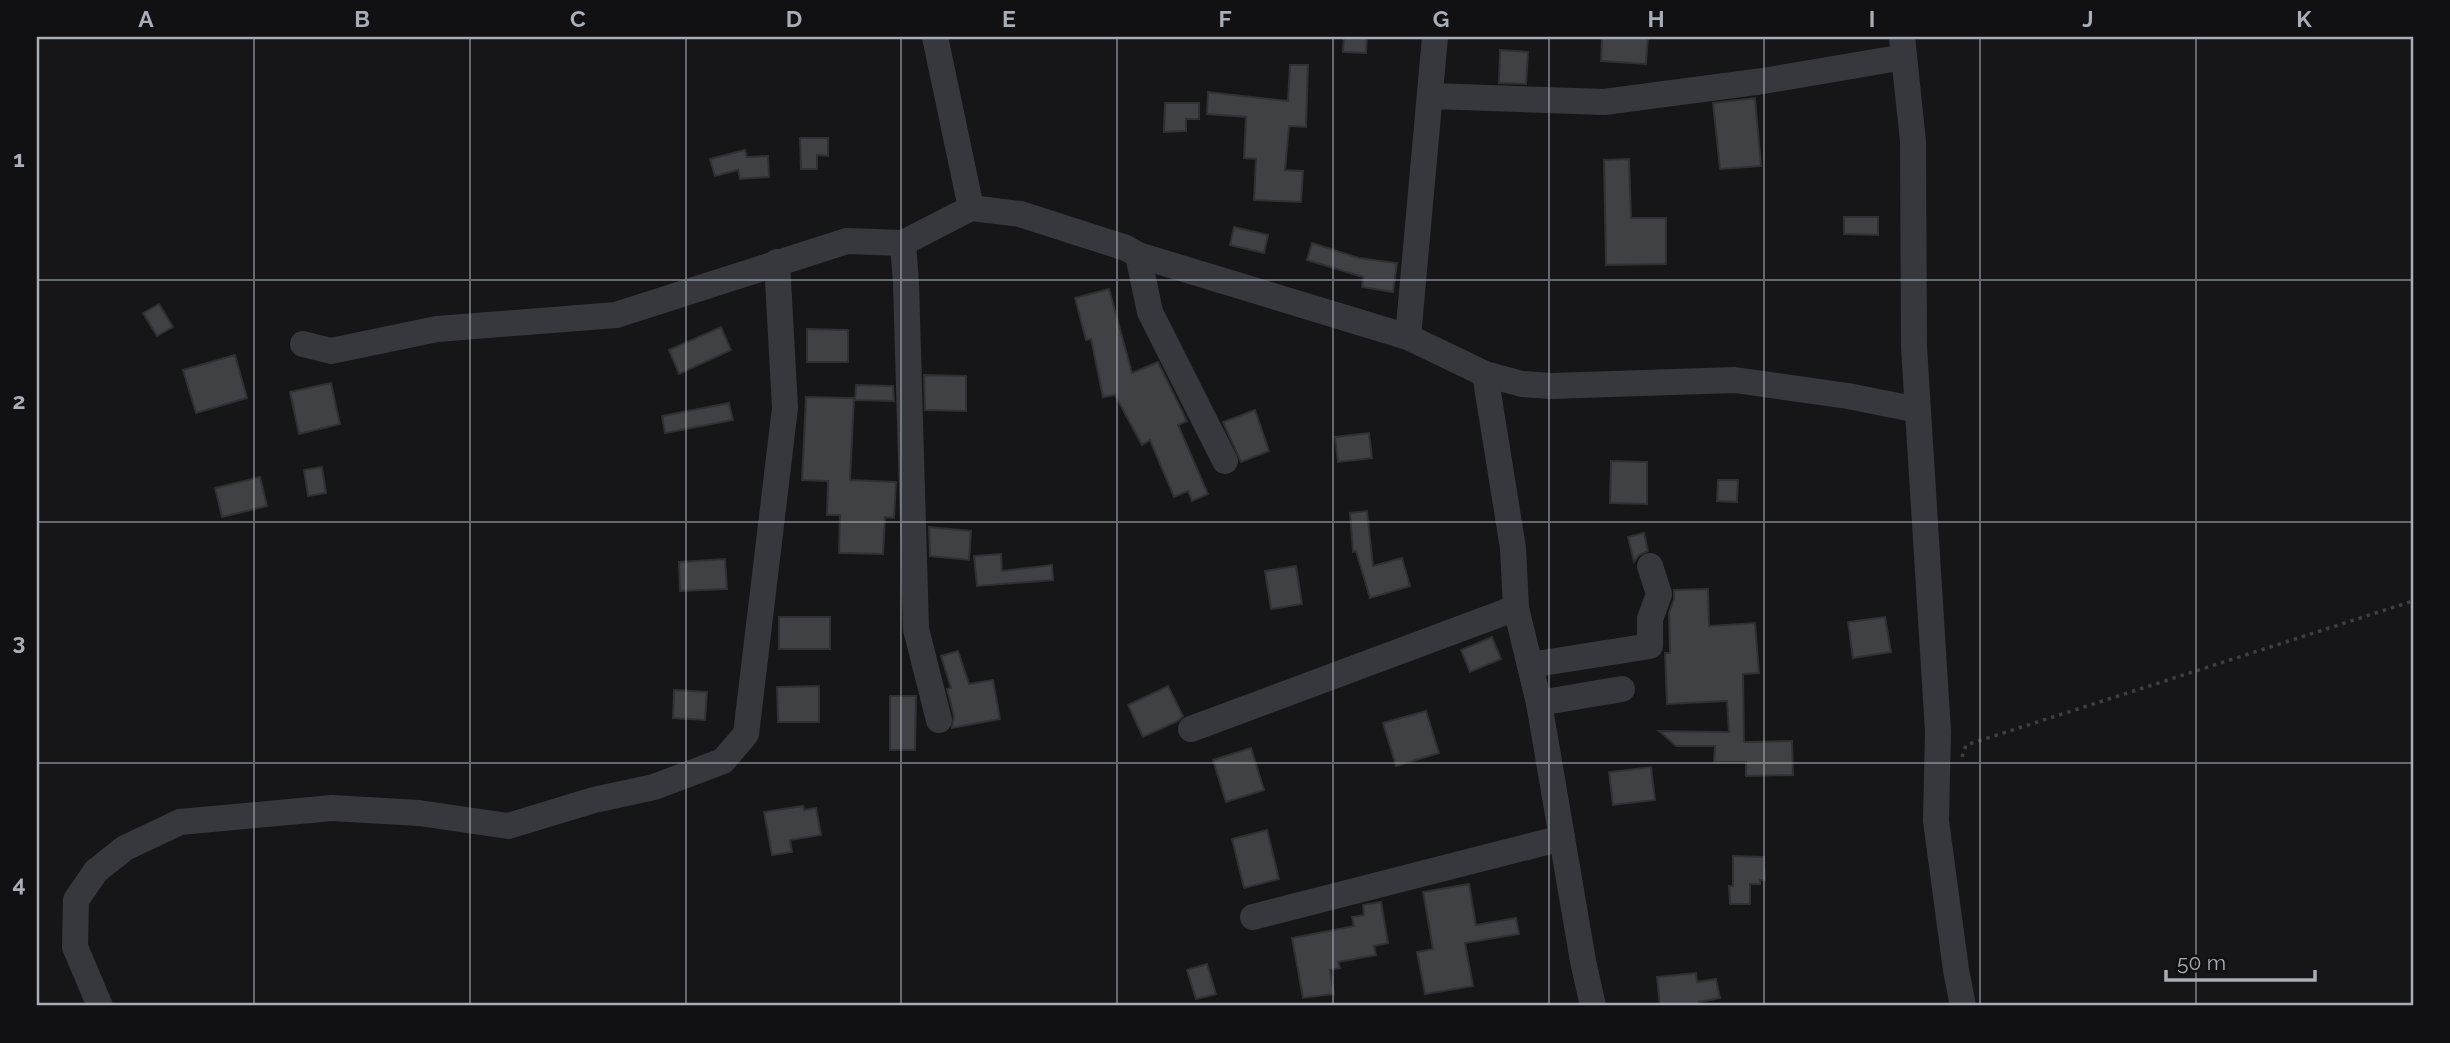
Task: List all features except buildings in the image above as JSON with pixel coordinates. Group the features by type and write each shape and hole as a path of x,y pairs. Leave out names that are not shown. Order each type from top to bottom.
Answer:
{"street":[{"path":"934,37 971,208"},
{"path":"1408,337 1432,96 1435,37"},
{"path":"1432,96 1604,102 1763,81 1903,47 1913,141 1914,347 1938,731 1936,821 1956,970 1964,1006"},
{"path":"303,344 331,351 437,328 616,315 847,241 903,243 971,208 1020,214 1126,248 1138,255 1408,337 1485,374 1522,384 1551,386 1735,380 1848,396 1918,410"},
{"path":"903,243 916,629 939,720"},
{"path":"1138,255 1150,312 1224,461"},
{"path":"100,1006 75,947 76,900 96,871 125,848 180,822 332,808 419,813 508,825 594,800 654,787 723,761 746,734 785,408 777,262"},
{"path":"1485,374 1513,548 1516,608 1539,703 1593,1006"},
{"path":"1530,665 1650,646 1650,619 1658,594 1650,566"},
{"path":"1191,729 1516,608"},
{"path":"1539,703 1622,689"},
{"path":"1252,917 1562,838"}],"path":[{"path":"1961,758 1966,745 2413,601"}]}
